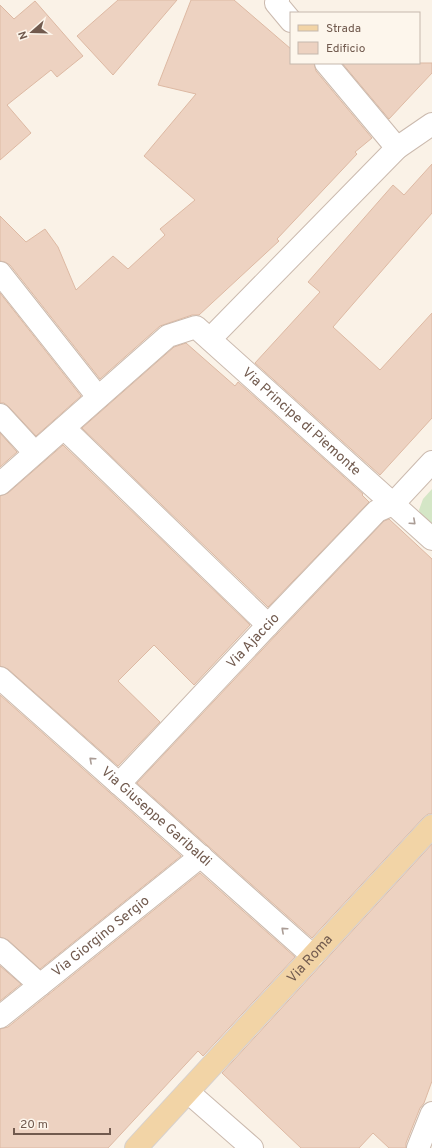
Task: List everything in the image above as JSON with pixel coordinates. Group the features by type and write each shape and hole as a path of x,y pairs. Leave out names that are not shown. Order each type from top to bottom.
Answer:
{"main road":[{"name":"Via Roma","path":"136,1148 432,826"}],"street":[{"path":"278,0 276,3 290,20"},
{"path":"327,64 397,148"},
{"path":"210,339 397,148 432,124"},
{"path":"0,273 98,397 0,484"},
{"name":"Via Principe di Piemonte","path":"98,397 168,336 196,327 432,539"},
{"path":"0,415 35,453"},
{"path":"64,428 268,625"},
{"name":"Via Ajaccio","path":"119,784 268,625 378,511 393,504 432,462"},
{"name":"Via Giuseppe Garibaldi","path":"0,678 313,956"},
{"name":"Via Giorgino Sergio","path":"0,1017 201,856"},
{"path":"0,949 40,985"},
{"path":"188,1092 252,1148"},
{"path":"418,1148 432,1113"}],"green space":[{"path":"432,489 432,530 422,519 419,510 423,499"}],"building":[{"path":"118,0 177,0 113,75 77,36"},
{"path":"191,0 234,0 290,48 290,64 314,64 316,71 372,138 355,152 357,154 277,239 279,241 199,315 192,315 160,326 100,379 10,265 0,261 0,216 26,242 45,229 58,247 76,290 113,256 128,269 165,235 160,229 195,200 144,156 196,94 158,85"},
{"path":"35,1 83,56 57,77 51,70 7,105 31,133 0,160 0,5 14,19"},
{"path":"432,63 432,73 389,119 343,64"},
{"path":"432,164 432,213 333,327 380,370 432,313 432,418 380,475 255,363 320,292 308,282 393,185 404,195"},
{"path":"0,293 81,396 36,436 9,407 4,403 0,403"},
{"path":"186,343 235,386 238,382 363,494 362,495 369,502 268,607 82,428 174,347"},
{"path":"0,433 17,452 0,467"},
{"path":"63,445 250,625 194,685 154,645 118,681 160,722 118,766 8,669 0,666 0,496 8,493"},
{"path":"389,519 432,559 432,814 428,814 423,818 312,938 137,783 384,521"},
{"path":"0,695 181,856 40,969 8,940 0,937"},
{"path":"432,844 432,1081 406,1143 406,1148 389,1148 373,1133 359,1148 301,1148 222,1073"},
{"path":"200,873 295,957 203,1056 198,1051 108,1148 0,1148 0,1029 8,1027"},
{"path":"0,966 21,984 0,1001"}]}
